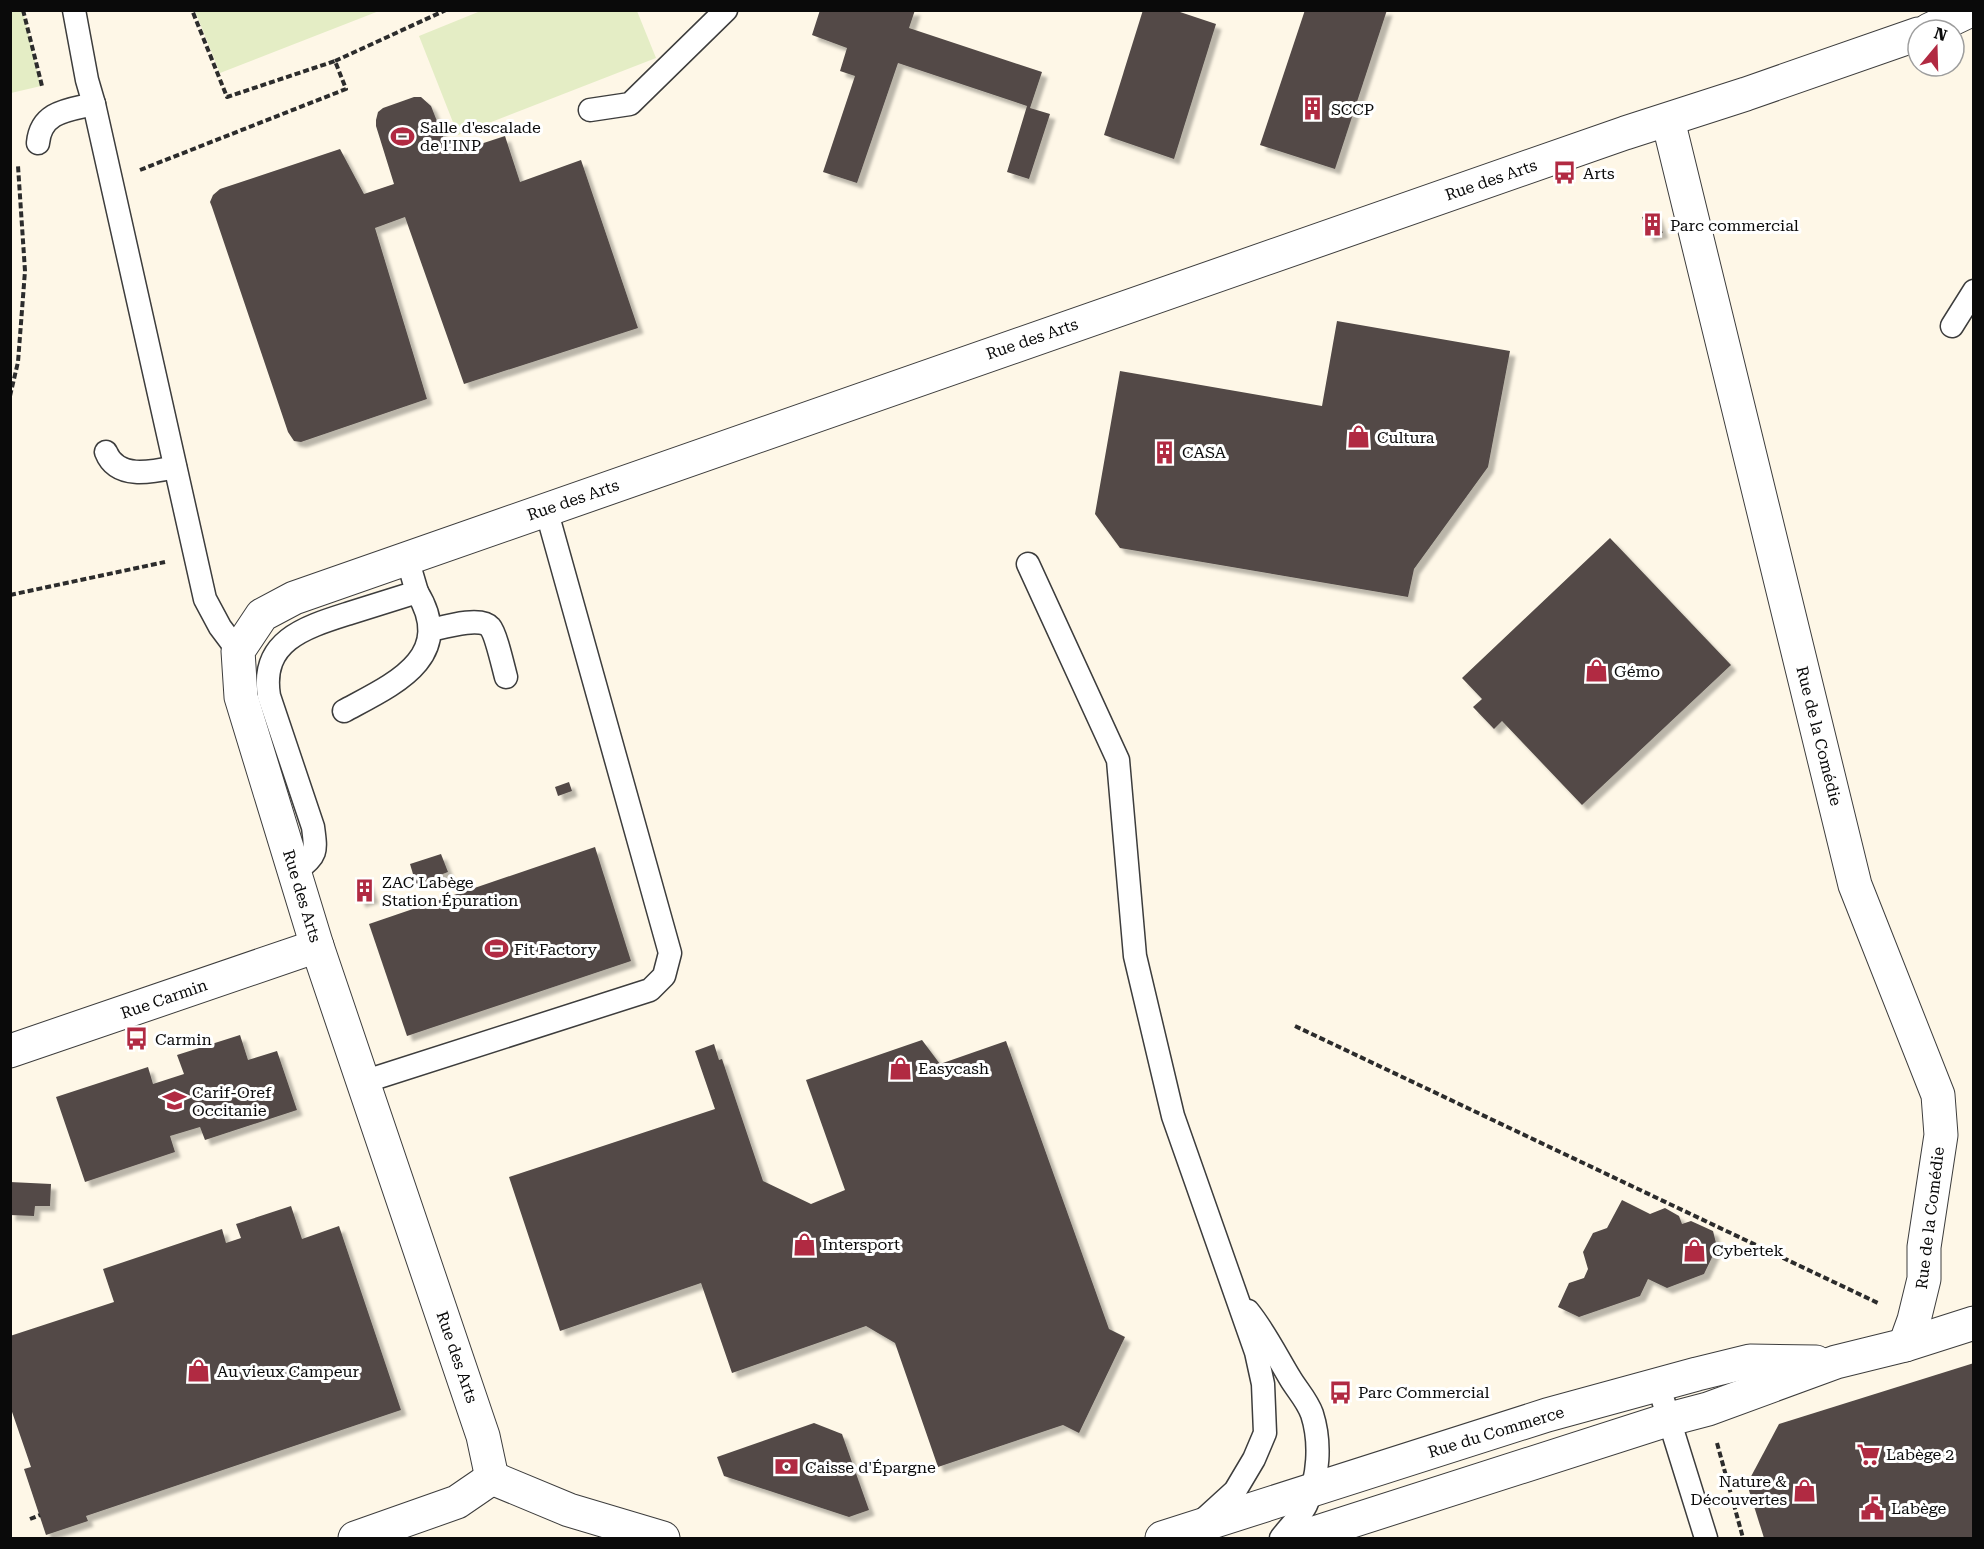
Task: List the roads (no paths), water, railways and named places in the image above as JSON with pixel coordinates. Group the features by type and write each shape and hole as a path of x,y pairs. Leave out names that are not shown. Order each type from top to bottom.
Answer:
{"street":[{"path":"1954,18 1971,10"},
{"name":"Rue des Arts","path":"492,1478 483,1436 317,946 241,697 238,651 262,615 294,598 546,509 1625,133 1906,38"},
{"name":"Rue de la Comédie","path":"1668,120 1855,885 1938,1095 1941,1135 1924,1247 1924,1279 1909,1333"},
{"name":"Rue Carmin","path":"10,1051 317,946"},
{"name":"Rue du Commerce","path":"1299,1539 1670,1419 1708,1409 1909,1333 1974,1323"},
{"name":"Rue du Commerce","path":"1162,1539 1547,1415 1658,1384 1750,1361 1836,1362"},
{"path":"366,1537 457,1502 492,1478 569,1510 663,1539"}],"lane":[{"path":"74,10 87,80 205,599 220,627 238,651"},
{"path":"590,110 630,104 726,10"},
{"path":"38,143 43,126 51,117 94,104"},
{"path":"1952,326 1974,291"},
{"path":"106,452 109,461 124,470 146,472 175,467"},
{"path":"363,1082 650,990 664,976 670,953 546,509"},
{"path":"344,711 399,681 425,653 431,630 425,604 417,592 407,558"},
{"path":"1028,564 1118,760 1135,956 1173,1116 1256,1352 1263,1384 1265,1433 1254,1459 1235,1491 1193,1529"},
{"path":"294,873 314,856 316,848 313,827 269,696 268,672 278,650 294,634 314,625 417,592"},
{"path":"431,630 484,622 491,628 506,676"},
{"path":"1235,1296 1262,1327 1312,1414 1317,1438 1317,1467 1311,1491 1306,1505 1281,1539"},
{"path":"1658,1384 1706,1539"}],"place":[{"name":"SCCP","path":"1313,109"},
{"name":"Salle d'escalade de l'INP","path":"402,136"},
{"name":"Arts","path":"1565,173"},
{"name":"Parc commercial","path":"1652,225"},
{"name":"Cultura","path":"1359,437"},
{"name":"CASA","path":"1164,452"},
{"name":"Gémo","path":"1596,671"},
{"name":"ZAC Labège Station Épuration","path":"364,891"},
{"name":"Fit Factory","path":"496,949"},
{"name":"Carmin","path":"137,1039"},
{"name":"Easycash","path":"900,1068"},
{"name":"Carif-Oref Occitanie","path":"174,1101"},
{"name":"Intersport","path":"804,1244"},
{"name":"Cybertek","path":"1694,1250"},
{"name":"Au vieux Campeur","path":"199,1371"},
{"name":"Parc Commercial","path":"1340,1392"},
{"name":"Labège 2","path":"1868,1454"},
{"name":"Caisse d'Épargne","path":"787,1467"},
{"name":"Nature & Découvertes","path":"1805,1490"},
{"name":"Labège","path":"1873,1508"}]}
